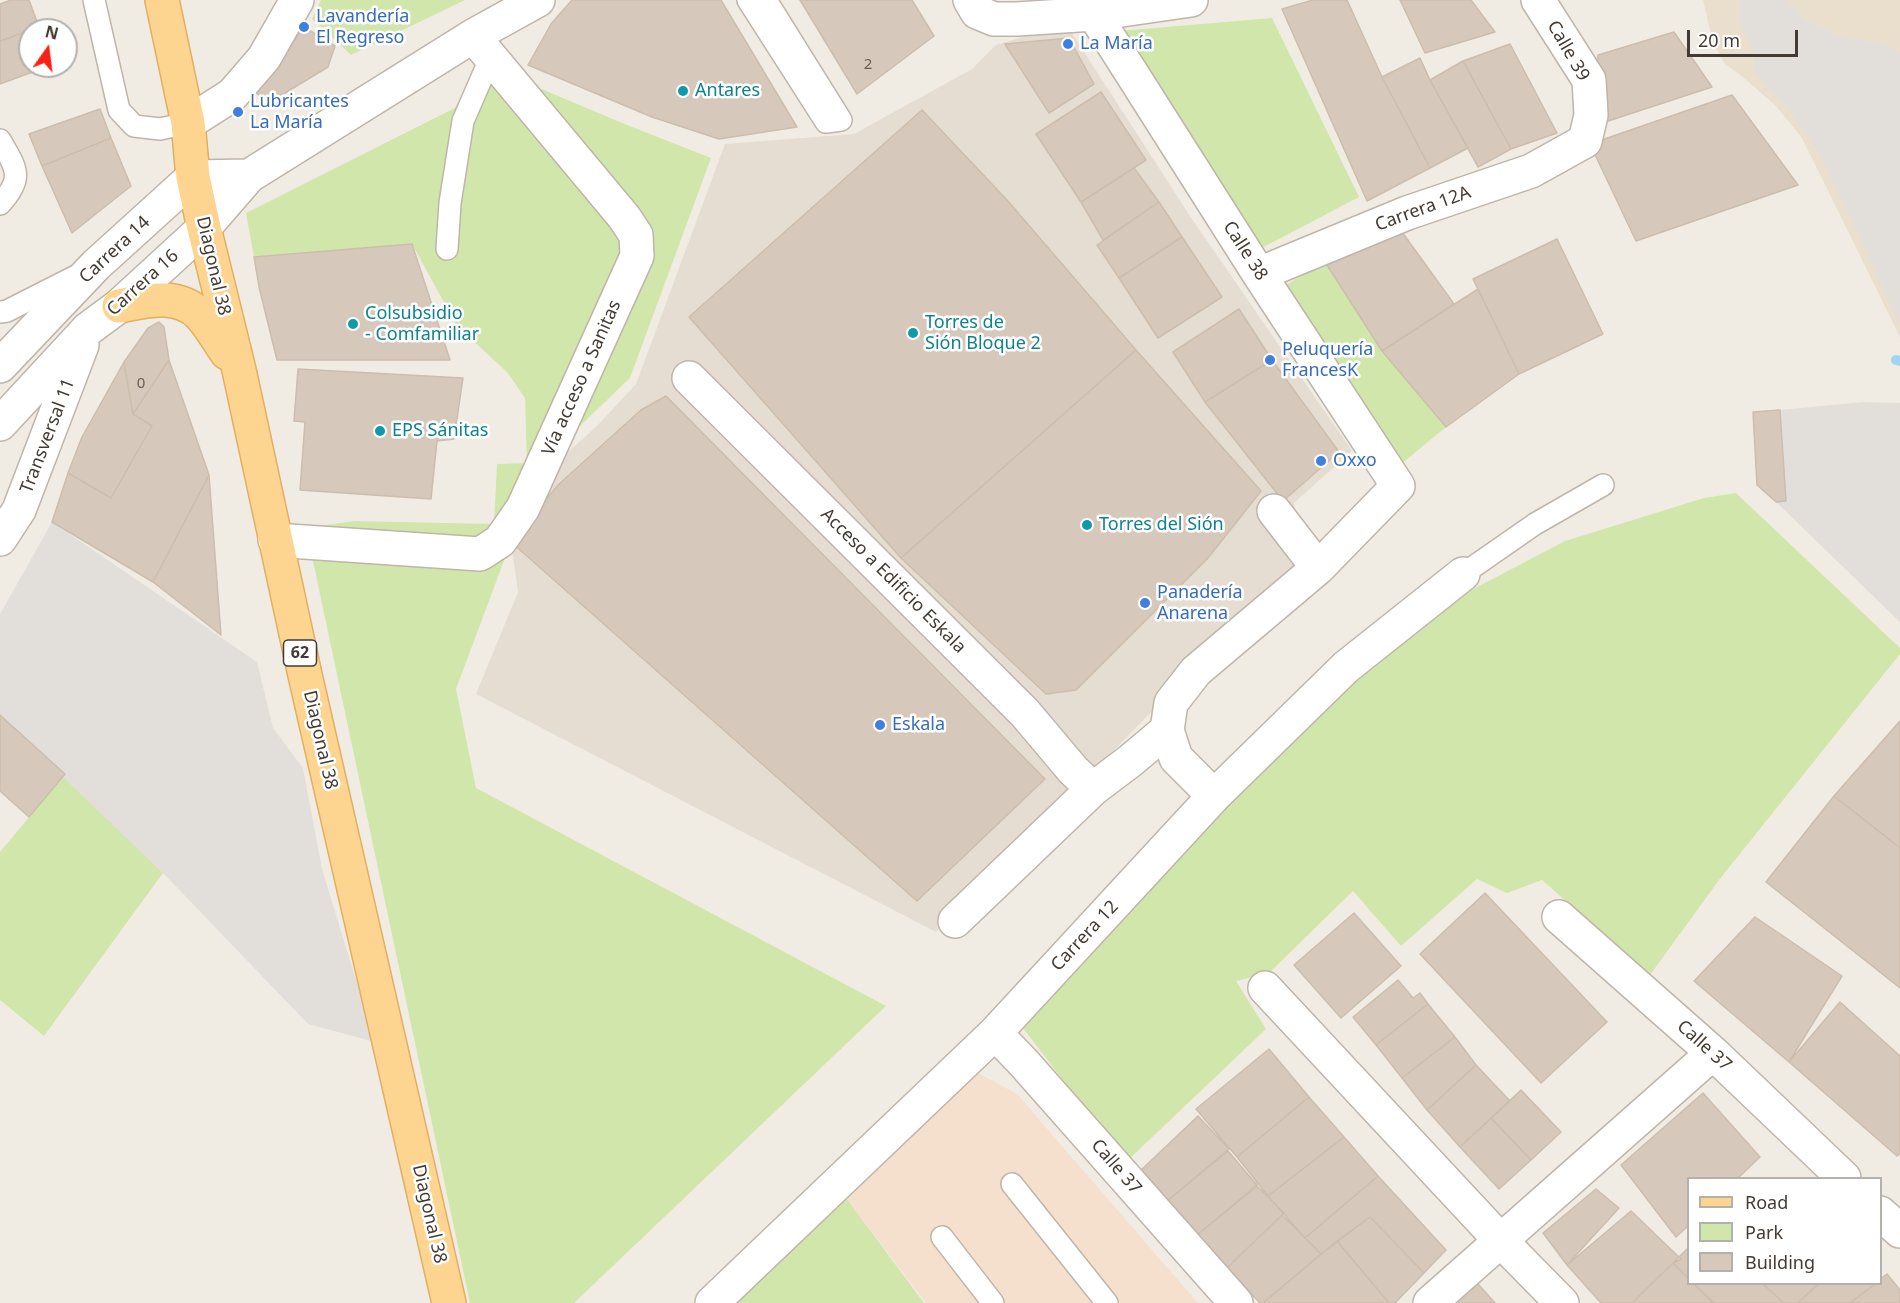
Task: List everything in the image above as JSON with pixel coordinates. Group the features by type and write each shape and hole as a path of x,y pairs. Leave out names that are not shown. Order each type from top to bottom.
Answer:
{"main road":[{"name":"Diagonal 38","path":"162,0 188,123 193,177 204,228 239,370 275,540 449,1303"},
{"path":"118,306 153,300 180,302 199,314 239,370"}],"street":[{"path":"188,123 232,95 264,58 297,0"},
{"name":"Carrera 16","path":"0,424 88,329 118,306 204,228 249,176 481,47 538,0"},
{"path":"970,0 977,12 994,20 1094,14 1191,0"},
{"name":"Calle 39","path":"1538,0 1589,80 1591,116 1585,141"},
{"name":"Calle 38","path":"1094,14 1259,274 1398,486 1318,568"},
{"name":"Vía acceso a Sanitas","path":"275,540 480,554 500,541 524,508 637,256 636,235 630,226 481,47"},
{"name":"Carrera 12A","path":"1259,274 1407,213 1531,171 1585,141"},
{"path":"193,177 249,176"},
{"name":"Carrera 14","path":"0,366 96,265 193,177"},
{"name":"Transversal 11","path":"0,539 19,510 88,329"},
{"name":"Acceso a Edificio Eskala","path":"689,378 1025,712 1073,770 1093,789"},
{"path":"1209,791 1172,744 1172,703 1196,671 1318,568 1274,511"},
{"name":"Carrera 12","path":"712,1303 995,1033 1209,791 1346,667 1463,574"},
{"path":"955,921 1093,789 1130,761 1172,744"},
{"name":"Calle 37","path":"1559,917 1713,1053 1842,1177"},
{"path":"1265,987 1501,1241 1562,1303"},
{"name":"Calle 37","path":"995,1033 1236,1303"},
{"path":"1430,1303 1713,1053"},
{"path":"1882,1214 1900,1231"}],"lane":[{"path":"94,0 120,110 135,126 160,129 188,123"},
{"path":"748,0 826,122 841,120 766,0"},
{"path":"447,249 450,203 463,121 481,47"},
{"path":"0,140 14,166 16,179 12,192 0,204"},
{"path":"0,312 36,297 96,265"},
{"path":"1463,574 1535,524 1603,485"},
{"path":"1012,1184 1107,1303"},
{"path":"942,1237 993,1303"}],"shaded area":[{"path":"1703,0 1900,0 1900,337 1802,138 1775,105 1724,63 1713,43"},
{"path":"1739,0 1787,0 1805,19 1841,37 1886,44 1900,54 1900,324 1821,156 1788,108 1754,73 1750,42 1740,29"},
{"path":"1066,24 1192,219 1352,451 1294,503 1300,560 936,932 476,694 518,592 511,542 523,492 597,426 636,384 725,144 854,134 972,69 996,45"},
{"path":"1863,402 1900,403 1900,622 1776,502 1786,501 1780,410"},
{"path":"52,522 257,662 273,728 303,768 322,869 375,1042 308,1024 163,873 0,717 0,614"},
{"path":"980,1074 1017,1094 1198,1303 926,1303 844,1195 952,1078"}],"green space":[{"path":"321,0 465,0 351,55 312,19"},
{"path":"1272,18 1359,197 1254,252 1120,31"},
{"path":"494,69 711,158 630,378 513,490 511,542 456,689 476,788 886,1006 574,1303 470,1303 306,528 354,521 494,524 497,464 527,463 525,398 507,372 457,326 412,244 254,257 246,213 453,109"},
{"path":"1325,262 1382,351 1446,427 1400,465 1286,285"},
{"path":"1736,493 1900,648 1900,654 1719,880 1650,975 1542,880 1507,893 1477,879 1401,946 1353,891 1269,973 1236,981 1266,1029 1126,1162 1016,1019 1399,628 1565,541 1704,498"},
{"path":"65,774 163,873 44,1036 0,1000 0,852"},
{"path":"844,1195 924,1303 736,1303"}],"building":[{"path":"11,0 29,0 36,18 18,18 18,35 0,41 0,4"},
{"name":"Antares","path":"572,0 721,0 797,127 719,139 652,117 528,65 551,24"},
{"path":"800,0 912,0 934,36 857,94"},
{"path":"1313,0 1347,0 1382,77 1430,168 1367,201 1282,9"},
{"path":"1400,0 1471,0 1495,32 1425,53"},
{"path":"304,27 335,46 328,67 267,104 256,92"},
{"path":"1674,32 1712,87 1596,125 1598,55"},
{"path":"18,34 18,77 0,84 0,41"},
{"path":"1069,38 1094,84 1049,113 1005,44"},
{"path":"1510,44 1557,133 1511,149 1463,61"},
{"path":"1420,58 1468,148 1430,168 1382,77"},
{"path":"1463,61 1511,149 1478,167 1430,80"},
{"path":"1101,92 1146,160 1081,202 1036,134"},
{"path":"1732,95 1798,185 1636,241 1590,144"},
{"path":"100,109 111,138 42,166 29,134"},
{"name":"Torres de Sión Bloque 2","path":"922,110 1007,200 1136,350 901,558 689,317"},
{"path":"111,138 131,186 72,233 42,166"},
{"path":"1134,168 1159,202 1103,240 1081,202"},
{"path":"1159,202 1182,237 1119,278 1097,245"},
{"path":"1397,225 1454,304 1382,351 1325,262"},
{"path":"1182,237 1222,297 1158,338 1119,278"},
{"path":"1557,239 1603,334 1519,374 1473,279"},
{"name":"Colsubsidio - Comfamiliar","path":"412,244 450,360 277,360 254,257"},
{"path":"1478,289 1519,374 1446,427 1382,351"},
{"path":"1239,309 1272,360 1205,402 1173,352"},
{"path":"159,322 164,327 169,360 133,414 124,362 148,328"},
{"name":"Torres del Sión","path":"1136,350 1261,491 1208,558 1076,690 1046,694 901,558"},
{"path":"169,360 209,475 153,582 52,522 68,473 111,498 152,426 133,414"},
{"path":"1272,360 1339,452 1283,501 1205,402"},
{"path":"124,362 133,414 152,426 111,498 68,473 82,437"},
{"name":"EPS Sánitas","path":"298,369 463,378 454,439 437,441 431,499 300,490 305,422 294,421"},
{"path":"666,396 1045,779 917,901 511,542 558,485 641,410"},
{"path":"1780,410 1786,501 1776,502 1757,485 1753,412"},
{"path":"209,475 221,635 153,582"},
{"path":"0,715 65,774 29,817 0,791"},
{"path":"1900,721 1900,848 1834,796"},
{"path":"1834,796 1900,848 1900,988 1766,882"},
{"path":"1485,893 1607,1022 1541,1083 1420,954"},
{"path":"1354,913 1401,966 1341,1018 1294,965"},
{"path":"1755,917 1842,976 1789,1062 1694,981"},
{"path":"1398,980 1413,998 1420,993 1428,1004 1376,1045 1353,1017"},
{"path":"1840,1002 1900,1056 1900,1153 1897,1156 1789,1062"},
{"path":"1428,1004 1455,1037 1402,1078 1376,1045"},
{"path":"1455,1037 1476,1065 1427,1110 1402,1078"},
{"path":"1269,1049 1309,1097 1237,1157 1196,1109"},
{"path":"1476,1065 1510,1101 1460,1147 1427,1110"},
{"path":"1521,1090 1561,1132 1531,1160 1491,1118"},
{"path":"1703,1093 1760,1157 1739,1177 1687,1177 1687,1227 1676,1237 1621,1165"},
{"path":"1309,1097 1344,1137 1268,1196 1237,1157"},
{"path":"1198,1116 1229,1149 1166,1202 1138,1173"},
{"path":"1491,1118 1531,1160 1499,1189 1460,1147"},
{"path":"1344,1137 1378,1176 1305,1238 1268,1196"},
{"path":"1228,1151 1257,1185 1196,1236 1166,1202"},
{"path":"1378,1176 1446,1250 1424,1273 1370,1217 1321,1254 1305,1238"},
{"path":"1257,1186 1284,1213 1227,1268 1196,1236"},
{"path":"1596,1189 1619,1208 1567,1265 1543,1233"},
{"path":"1631,1211 1681,1259 1673,1263 1632,1303 1601,1303 1567,1265"},
{"path":"1282,1215 1321,1254 1263,1303 1260,1303 1227,1268"},
{"path":"1370,1217 1424,1273 1395,1303 1389,1303 1337,1241"},
{"path":"1337,1241 1389,1303 1263,1303"},
{"path":"1687,1249 1687,1277 1673,1263"},
{"path":"1673,1263 1687,1277 1687,1285 1695,1285 1713,1303 1632,1303"},
{"path":"1887,1274 1900,1290 1900,1303 1850,1303 1874,1285 1882,1285 1882,1278"},
{"path":"1470,1275 1495,1303 1437,1303"},
{"path":"1695,1285 1764,1285 1784,1303 1714,1303"},
{"path":"1764,1285 1817,1285 1798,1303 1784,1303"},
{"path":"1817,1285 1874,1285 1850,1303 1798,1303"}],"waterway":[{"path":"1896,360 1900,361"}],"place":[{"name":"Lavandería El Regreso","path":"304,27"},
{"name":"La María","path":"1068,44"},
{"name":"Antares","path":"683,91"},
{"name":"Lubricantes La María","path":"238,112"},
{"name":"Colsubsidio - Comfamiliar","path":"353,324"},
{"name":"Torres de Sión Bloque 2","path":"913,333"},
{"name":"Peluquería FrancesK","path":"1270,360"},
{"name":"EPS Sánitas","path":"380,431"},
{"name":"Oxxo","path":"1321,461"},
{"name":"Torres del Sión","path":"1087,525"},
{"name":"Panadería Anarena","path":"1145,603"},
{"name":"Eskala","path":"880,725"}]}
